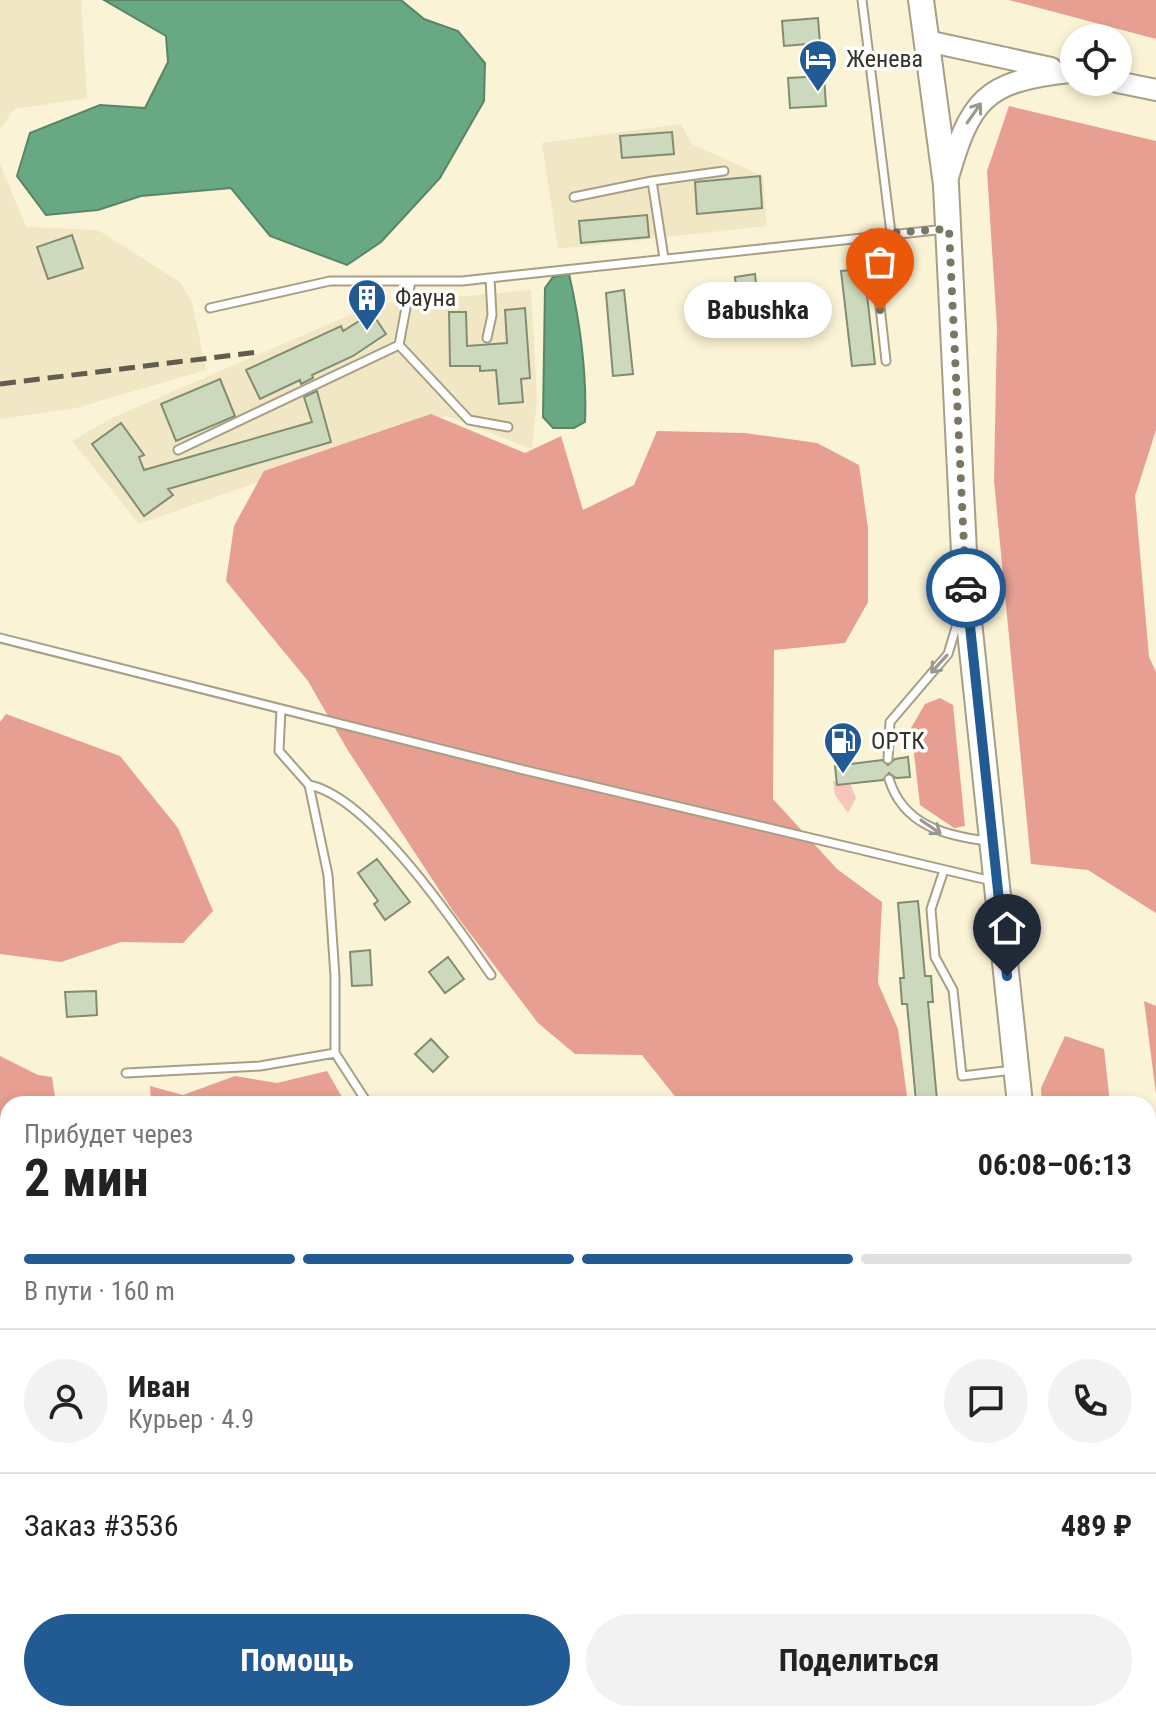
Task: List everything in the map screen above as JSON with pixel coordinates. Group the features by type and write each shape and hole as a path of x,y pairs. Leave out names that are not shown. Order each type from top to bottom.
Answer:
{"main road":[{"path":"921,0 946,185 966,593 1019,1096"},
{"path":"927,41 1060,69"},
{"path":"946,185 958,141 972,111 994,90 1027,77 1060,73"},
{"path":"1132,85 1156,90"}],"lane":[{"path":"862,0 891,233"},
{"path":"574,197 652,181 724,171"},
{"path":"652,181 664,258"},
{"path":"210,308 330,281 490,278 872,234 949,229"},
{"path":"872,234 886,361"},
{"path":"487,338 492,315 490,278"},
{"path":"399,345 411,281"},
{"path":"399,345 469,420 508,427"},
{"path":"178,450 399,345"},
{"path":"888,759 890,722 948,654 966,593"},
{"path":"0,638 998,882"},
{"path":"281,709 279,751 309,785 340,799 418,873 491,975"},
{"path":"889,779 895,798 945,836 994,841"},
{"path":"309,785 328,875 335,976 335,1053 363,1096"},
{"path":"944,870 932,899 935,957 953,990 962,1076 1017,1070"},
{"path":"126,1073 260,1066 335,1053"}],"shaded area":[{"path":"0,0 81,0 87,98 14,109 0,129"},
{"path":"104,0 401,0 424,19 458,31 485,63 484,101 440,178 381,242 347,265 270,236 231,188 141,196 98,210 46,215 17,176 30,133 100,105 145,108 168,62 166,36"},
{"path":"1009,0 1156,0 1156,39 1132,33 1132,24 1099,24"},
{"path":"1009,106 1156,141 1156,430 1135,496 1149,657 1156,672 1156,913 1088,870 1031,864 994,481 997,327 987,171"},
{"path":"681,124 692,144 763,176 767,226 558,249 542,143"},
{"path":"0,164 26,227 98,230 180,282 192,302 206,370 76,408 0,419"},
{"path":"569,274 582,348 585,422 574,428 553,428 543,417 545,288 553,277"},
{"path":"531,290 537,399 532,449 446,416 139,524 72,441 112,418 375,304"},
{"path":"431,414 525,453 561,436 583,510 634,485 657,431 745,433 817,443 859,465 868,528 868,602 845,643 774,650 773,799 837,869 882,902 878,983 898,1029 907,1096 675,1096 642,1055 575,1054 538,1023 453,911 347,749 308,681 226,581 234,526 264,471"},
{"path":"940,698 953,705 965,826 954,828 920,805 911,728 925,704"},
{"path":"6,714 120,756 178,828 213,911 183,943 121,942 61,962 0,954 0,722"},
{"path":"849,736 850,755 830,758 839,739"},
{"path":"833,781 850,783 856,798 848,813 835,795"},
{"path":"1144,1001 1156,1006 1156,1094"},
{"path":"1065,1036 1104,1049 1109,1096 1042,1096 1041,1088"},
{"path":"0,1056 38,1075 52,1077 55,1096 0,1096"},
{"path":"327,1071 341,1096 151,1096 150,1086 183,1095 235,1076 277,1083"}],"building":[{"path":"818,18 820,43 784,46 782,21"},
{"path":"824,76 826,106 790,108 788,78"},
{"path":"672,132 674,154 622,158 620,136"},
{"path":"760,176 762,208 697,214 695,182"},
{"path":"647,215 649,237 581,243 579,221"},
{"path":"72,235 83,268 48,279 37,247"},
{"path":"864,269 875,364 852,366 841,271"},
{"path":"755,274 757,294 737,297 735,277"},
{"path":"624,290 633,374 613,376 606,293"},
{"path":"525,308 530,378 521,379 523,402 499,404 496,370 480,371 480,366 450,366 449,312 466,312 467,346 507,343 505,310"},
{"path":"372,313 386,334 353,356 312,375 313,378 301,384 300,380 260,399 246,370 341,326 343,331"},
{"path":"220,379 235,416 176,441 161,404"},
{"path":"317,391 331,442 168,489 173,495 144,516 92,444 121,423 144,455 139,457 144,470 312,422 304,397"},
{"path":"908,757 910,777 896,778 889,773 883,780 837,785 835,766 882,760 888,765 895,759"},
{"path":"377,859 410,902 385,920 374,904 378,901 358,873"},
{"path":"918,901 925,976 931,976 933,1002 928,1002 937,1096 915,1096 907,1004 902,1004 900,978 904,978 898,903"},
{"path":"370,950 372,985 352,986 350,952"},
{"path":"448,957 464,979 445,993 429,972"},
{"path":"96,991 97,1015 67,1017 65,992"},
{"path":"431,1039 448,1057 433,1072 415,1054"}],"railway":[{"path":"0,384 258,352"}],"way so far":[{"path":"880,310 872,234 949,229 966,588"}],"place":[{"name":"Женева","path":"818,93"},
{"name":"Babushka","path":"880,310"},
{"name":"Фауна","path":"367,332"},
{"name":"ОРТК","path":"843,775"}],"route":[{"path":"966,588 1007,976"}]}
